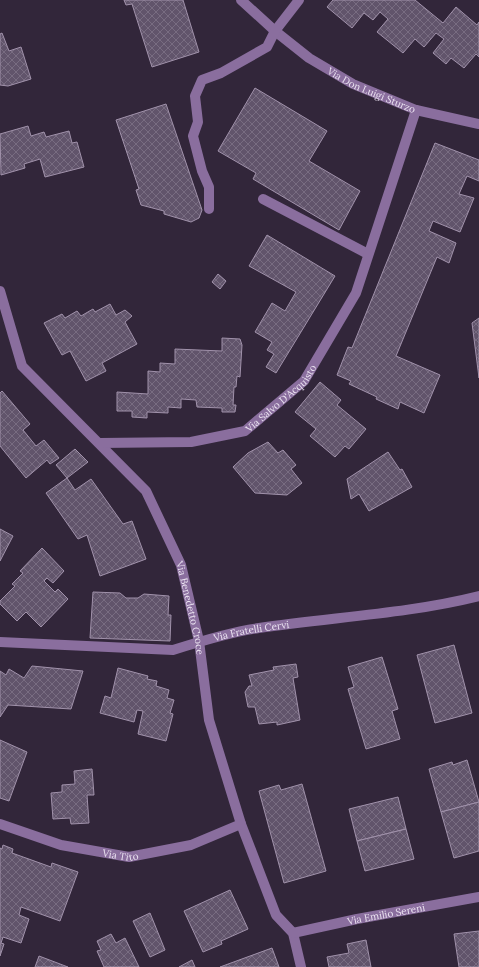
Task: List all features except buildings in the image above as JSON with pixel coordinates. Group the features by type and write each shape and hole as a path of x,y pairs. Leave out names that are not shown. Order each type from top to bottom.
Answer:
{"street":[{"name":"Via Don Luigi Sturzo","path":"241,0 274,32 309,58 353,84 416,110 479,124"},
{"path":"209,209 209,187 202,171 193,136 198,122 195,96 202,80 238,65 267,48 274,32 299,0"},
{"name":"Via Salvo D'Acquisto","path":"100,443 191,442 245,432 304,381 356,293 416,110"},
{"path":"263,199 368,254"},
{"name":"Via Benedetto Croce","path":"0,291 22,366 146,491 181,565 199,641 209,720 241,824 276,915 294,934"},
{"name":"Via Fratelli Cervi","path":"0,642 173,650 199,641 258,628 447,604 479,596"},
{"name":"Via Tito","path":"0,824 61,845 129,856 191,845 241,824"},
{"name":"Via Emilio Sereni","path":"294,934 357,919 479,897"},
{"path":"294,934 301,967"}]}
